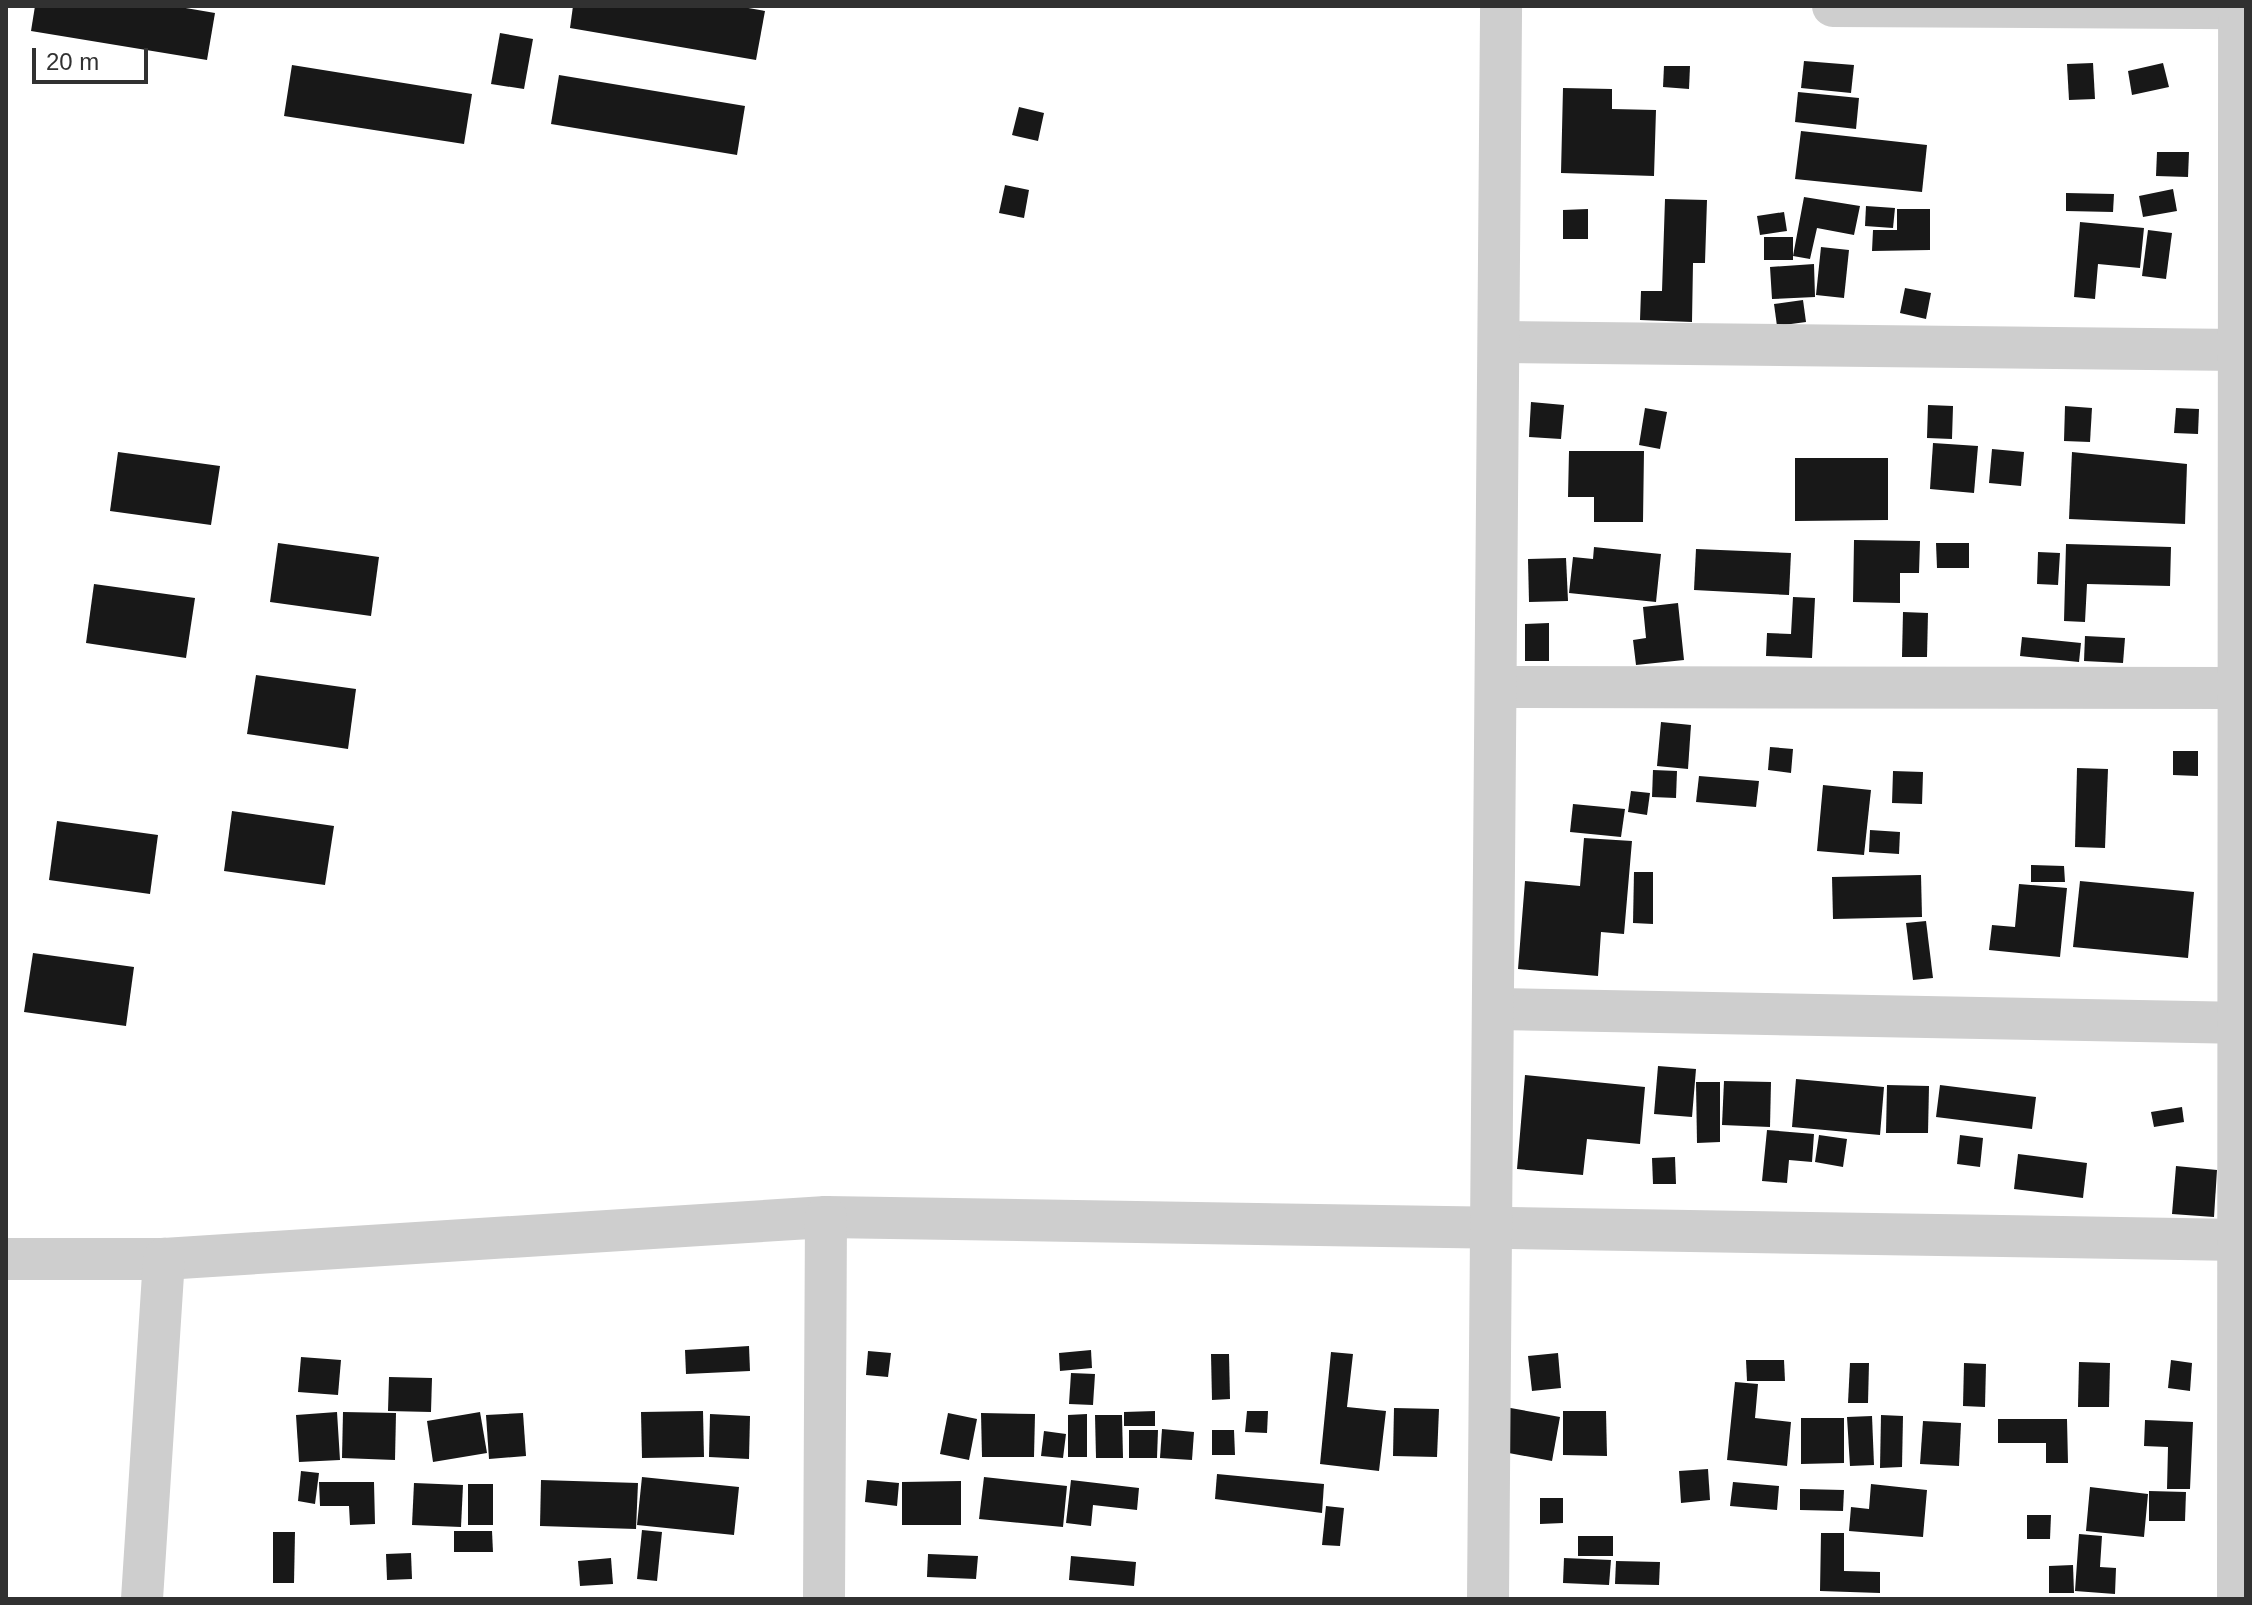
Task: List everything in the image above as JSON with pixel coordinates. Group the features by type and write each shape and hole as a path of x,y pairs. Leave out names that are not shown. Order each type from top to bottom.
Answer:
{"street":[{"path":"1488,1599 1501,6"},
{"path":"1833,6 2239,7 2243,165 2243,1023 2239,1240 2243,1331 2238,1599"},
{"path":"1499,342 2241,350"},
{"path":"1496,687 2241,688"},
{"path":"1493,1009 2243,1023"},
{"path":"6,1259 164,1259 826,1217 2239,1240"},
{"path":"824,1599 826,1217"},
{"path":"142,1599 164,1259"}],"building":[{"path":"35,6 174,6 215,13 207,60 31,31"},
{"path":"573,6 737,6 765,11 756,60 570,28"},
{"path":"500,33 533,39 524,89 491,84"},
{"path":"1804,61 1854,65 1851,93 1801,88"},
{"path":"2093,63 2095,99 2069,100 2067,64"},
{"path":"2163,63 2169,87 2132,95 2128,71"},
{"path":"292,65 472,94 464,144 284,116"},
{"path":"1664,66 1690,66 1689,89 1663,87"},
{"path":"559,75 745,106 737,155 551,124"},
{"path":"1563,88 1612,89 1612,109 1656,110 1654,176 1561,173"},
{"path":"1798,92 1859,98 1856,129 1795,122"},
{"path":"1019,107 1044,113 1038,141 1012,135"},
{"path":"1801,131 1927,145 1922,192 1795,179"},
{"path":"2157,152 2189,152 2188,177 2156,176"},
{"path":"1005,185 1029,190 1024,218 999,213"},
{"path":"2173,189 2177,211 2143,217 2139,196"},
{"path":"2066,193 2114,194 2113,212 2066,211"},
{"path":"1804,197 1860,206 1854,235 1817,228 1810,259 1793,256"},
{"path":"1665,199 1707,200 1705,263 1693,263 1692,322 1640,320 1641,291 1662,291"},
{"path":"1866,206 1895,208 1893,228 1865,226"},
{"path":"1588,209 1588,239 1563,239 1563,210"},
{"path":"1897,209 1930,209 1930,250 1872,251 1873,230 1897,230"},
{"path":"1784,212 1787,231 1760,235 1757,216"},
{"path":"2080,222 2144,228 2140,268 2098,264 2095,299 2074,297"},
{"path":"2148,230 2172,233 2166,279 2142,276"},
{"path":"1764,237 1793,237 1793,260 1764,260"},
{"path":"1821,247 1849,250 1844,298 1816,295"},
{"path":"1814,264 1815,297 1772,299 1770,267"},
{"path":"1905,288 1931,293 1926,319 1900,313"},
{"path":"1803,300 1806,322 1777,326 1774,304"},
{"path":"1531,402 1564,405 1561,439 1529,437"},
{"path":"1928,405 1953,406 1952,439 1927,438"},
{"path":"2065,406 2092,408 2090,442 2064,441"},
{"path":"1645,408 1667,412 1660,449 1639,445"},
{"path":"2176,408 2199,409 2198,434 2174,433"},
{"path":"1933,443 1978,446 1974,493 1930,489"},
{"path":"1992,449 2024,452 2021,486 1989,483"},
{"path":"1569,451 1644,451 1643,522 1594,522 1594,497 1568,497"},
{"path":"118,452 220,466 211,525 110,511"},
{"path":"2072,452 2187,464 2185,524 2069,519"},
{"path":"1795,458 1888,458 1888,520 1795,521"},
{"path":"1854,540 1920,541 1919,573 1900,573 1900,603 1853,602"},
{"path":"278,543 379,557 371,616 270,602"},
{"path":"1936,543 1969,543 1969,568 1937,568"},
{"path":"2066,544 2171,547 2170,586 2087,584 2085,622 2064,621"},
{"path":"1594,547 1661,554 1656,602 1569,593 1573,557 1593,559"},
{"path":"1696,549 1791,553 1789,595 1694,590"},
{"path":"2038,552 2060,553 2058,585 2037,584"},
{"path":"1566,558 1568,601 1529,602 1528,559"},
{"path":"94,584 195,598 186,658 86,643"},
{"path":"1793,597 1815,598 1812,658 1766,656 1767,633 1791,634"},
{"path":"1678,603 1684,660 1636,665 1633,640 1646,638 1643,607"},
{"path":"1903,612 1928,613 1927,657 1902,657"},
{"path":"1549,623 1549,661 1525,661 1525,624"},
{"path":"2085,636 2125,638 2123,663 2084,661"},
{"path":"2022,637 2081,643 2079,662 2020,656"},
{"path":"256,675 356,689 348,749 247,734"},
{"path":"1661,722 1691,725 1688,769 1657,766"},
{"path":"1770,747 1793,749 1791,773 1768,770"},
{"path":"2173,751 2198,751 2198,776 2173,775"},
{"path":"2077,768 2108,769 2105,848 2075,847"},
{"path":"1653,770 1677,771 1676,798 1652,797"},
{"path":"1893,771 1923,772 1922,804 1892,803"},
{"path":"1699,776 1759,781 1756,807 1696,802"},
{"path":"1823,785 1871,790 1864,855 1817,851"},
{"path":"1631,791 1650,793 1647,815 1628,812"},
{"path":"1573,804 1625,809 1621,837 1570,832"},
{"path":"232,811 334,826 325,885 224,871"},
{"path":"57,821 158,835 150,894 49,880"},
{"path":"1870,830 1900,832 1899,854 1869,852"},
{"path":"1584,838 1632,841 1624,934 1601,932 1598,976 1518,969 1525,881 1580,886"},
{"path":"2031,865 2064,866 2065,882 2031,882"},
{"path":"1634,872 1653,872 1653,924 1633,923"},
{"path":"1921,875 1922,917 1833,919 1832,877"},
{"path":"2080,881 2194,892 2188,958 2073,947"},
{"path":"2019,884 2067,888 2060,957 1989,950 1992,925 2015,927"},
{"path":"1926,921 1933,978 1913,980 1906,923"},
{"path":"33,953 134,967 126,1026 24,1012"},
{"path":"1658,1066 1696,1069 1692,1117 1654,1114"},
{"path":"1525,1075 1645,1087 1640,1144 1587,1139 1583,1175 1517,1169"},
{"path":"1796,1079 1884,1087 1880,1135 1792,1127"},
{"path":"1724,1081 1771,1082 1770,1127 1722,1125"},
{"path":"1696,1082 1720,1082 1720,1142 1697,1143"},
{"path":"1887,1085 1929,1086 1928,1133 1886,1133"},
{"path":"1940,1085 2036,1097 2032,1129 1936,1117"},
{"path":"2182,1107 2184,1122 2154,1127 2151,1112"},
{"path":"1767,1130 1814,1134 1812,1162 1789,1160 1787,1183 1762,1181"},
{"path":"1819,1135 1847,1139 1843,1167 1815,1162"},
{"path":"1960,1135 1983,1138 1980,1167 1957,1164"},
{"path":"2018,1154 2087,1163 2083,1198 2014,1189"},
{"path":"1675,1157 1676,1184 1653,1184 1652,1158"},
{"path":"2176,1166 2217,1170 2214,1217 2172,1214"},
{"path":"749,1346 750,1371 686,1374 685,1350"},
{"path":"1091,1350 1092,1368 1060,1371 1059,1353"},
{"path":"868,1351 891,1353 888,1377 866,1375"},
{"path":"1331,1352 1353,1354 1347,1407 1386,1411 1379,1471 1320,1464"},
{"path":"1558,1353 1561,1388 1532,1391 1528,1356"},
{"path":"1211,1354 1229,1354 1230,1399 1212,1400"},
{"path":"301,1357 341,1360 338,1395 298,1392"},
{"path":"1746,1360 1784,1360 1785,1381 1747,1381"},
{"path":"2171,1360 2192,1363 2190,1391 2168,1388"},
{"path":"2079,1362 2110,1363 2109,1407 2078,1407"},
{"path":"1850,1363 1869,1363 1868,1403 1848,1403"},
{"path":"1964,1363 1986,1364 1985,1407 1963,1406"},
{"path":"1071,1373 1095,1374 1093,1405 1069,1404"},
{"path":"389,1377 432,1378 431,1412 388,1411"},
{"path":"1735,1382 1758,1384 1755,1418 1791,1422 1787,1466 1727,1460"},
{"path":"1505,1407 1560,1417 1552,1461 1498,1451"},
{"path":"1394,1408 1439,1409 1437,1457 1393,1456"},
{"path":"703,1411 704,1457 642,1458 641,1412"},
{"path":"1155,1411 1155,1426 1124,1426 1124,1412"},
{"path":"1247,1411 1268,1411 1267,1433 1245,1432"},
{"path":"1563,1411 1606,1411 1607,1456 1563,1455"},
{"path":"337,1412 340,1460 299,1462 296,1415"},
{"path":"343,1412 396,1413 395,1460 342,1458"},
{"path":"480,1412 487,1453 433,1462 427,1421"},
{"path":"523,1413 526,1456 489,1459 486,1415"},
{"path":"948,1413 977,1419 969,1460 940,1454"},
{"path":"981,1413 1035,1414 1034,1457 982,1457"},
{"path":"710,1414 750,1416 749,1459 709,1457"},
{"path":"1087,1414 1087,1457 1068,1457 1068,1415"},
{"path":"1095,1415 1122,1415 1123,1458 1096,1458"},
{"path":"1881,1415 1903,1416 1902,1467 1880,1468"},
{"path":"1872,1416 1874,1465 1850,1466 1847,1417"},
{"path":"1801,1418 1844,1418 1844,1463 1801,1464"},
{"path":"1998,1419 2067,1419 2068,1463 2046,1463 2046,1443 1998,1443"},
{"path":"2145,1420 2193,1422 2190,1489 2167,1489 2168,1447 2144,1446"},
{"path":"1923,1421 1961,1423 1959,1466 1920,1464"},
{"path":"1162,1429 1194,1432 1192,1460 1160,1458"},
{"path":"1129,1430 1158,1430 1157,1458 1129,1458"},
{"path":"1212,1430 1234,1430 1235,1455 1212,1455"},
{"path":"1044,1431 1066,1434 1063,1458 1041,1456"},
{"path":"1708,1469 1710,1500 1681,1503 1679,1471"},
{"path":"301,1471 319,1473 315,1504 298,1501"},
{"path":"1217,1474 1324,1484 1322,1513 1215,1499"},
{"path":"642,1477 739,1487 734,1535 637,1525"},
{"path":"984,1477 1067,1486 1063,1527 979,1519"},
{"path":"541,1480 638,1483 636,1529 540,1526"},
{"path":"867,1480 899,1483 897,1506 865,1502"},
{"path":"1071,1480 1139,1488 1137,1510 1093,1505 1091,1526 1066,1523"},
{"path":"961,1481 961,1525 902,1525 902,1482"},
{"path":"319,1482 374,1482 375,1524 350,1525 349,1506 320,1506"},
{"path":"1733,1482 1779,1486 1777,1510 1730,1506"},
{"path":"414,1483 463,1485 461,1527 412,1525"},
{"path":"468,1484 493,1484 493,1525 468,1525"},
{"path":"1871,1484 1927,1490 1923,1537 1849,1531 1851,1507 1869,1509"},
{"path":"2090,1487 2148,1494 2144,1537 2086,1531"},
{"path":"1800,1489 1844,1490 1843,1511 1800,1510"},
{"path":"2149,1491 2186,1492 2185,1521 2149,1521"},
{"path":"1540,1498 1563,1498 1563,1523 1540,1524"},
{"path":"1326,1506 1344,1508 1340,1546 1322,1545"},
{"path":"2027,1515 2051,1515 2050,1539 2027,1539"},
{"path":"642,1530 662,1532 657,1581 637,1579"},
{"path":"454,1531 492,1531 493,1552 454,1552"},
{"path":"273,1532 295,1532 294,1583 273,1583"},
{"path":"1821,1533 1844,1533 1844,1571 1880,1572 1880,1593 1820,1591"},
{"path":"2079,1534 2102,1536 2100,1567 2116,1568 2115,1594 2075,1591"},
{"path":"1578,1536 1613,1536 1613,1556 1578,1556"},
{"path":"411,1553 412,1579 387,1580 386,1554"},
{"path":"928,1554 978,1556 976,1579 927,1577"},
{"path":"1071,1556 1136,1562 1134,1586 1069,1580"},
{"path":"611,1558 613,1584 580,1586 578,1561"},
{"path":"1564,1558 1611,1560 1609,1585 1563,1583"},
{"path":"1616,1561 1660,1562 1659,1585 1615,1584"},
{"path":"2073,1565 2074,1593 2049,1593 2049,1566"}]}
